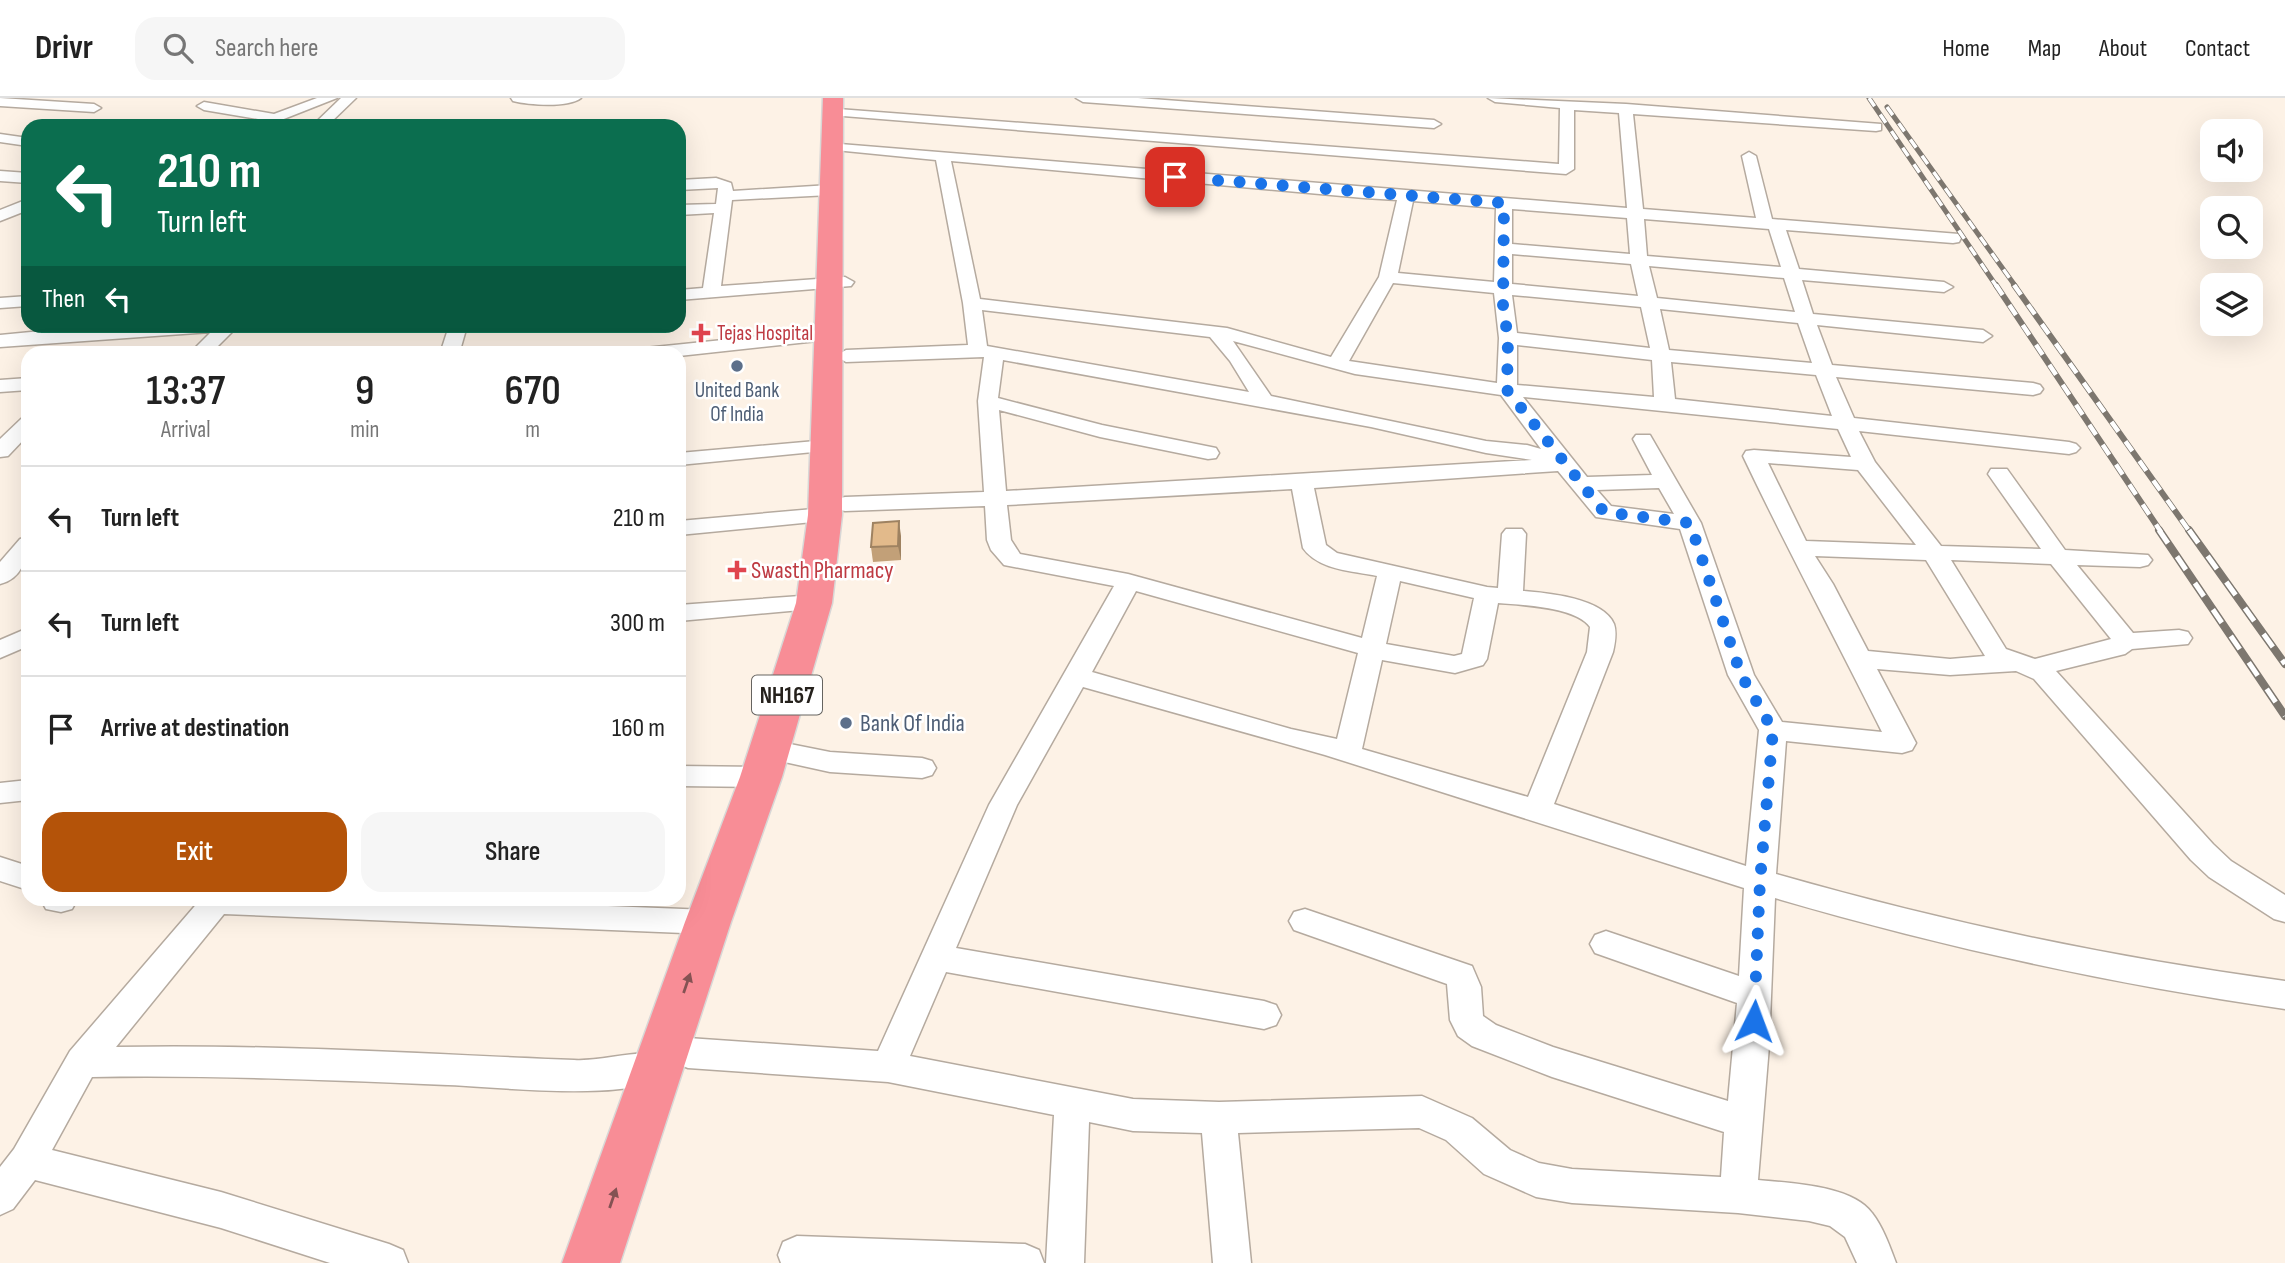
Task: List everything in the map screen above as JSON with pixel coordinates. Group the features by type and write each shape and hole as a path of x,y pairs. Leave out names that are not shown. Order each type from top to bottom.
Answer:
{"highway":[{"name":"NH167","path":"838,283 831,190 841,114"},
{"name":"NH167","path":"619,1263 708,922 776,765 834,601 841,114"},
{"name":"NH167","path":"591,1263 673,1060 736,921 776,765 835,510 827,446 837,346"}],"street":[{"path":"223,98 204,106 274,118 330,98"},
{"path":"326,119 349,98"},
{"path":"518,98 536,101 574,98"},
{"path":"1083,98 1151,115 1568,188 1633,213 1953,237"},
{"path":"1495,98 1567,105 1616,105 1876,127"},
{"path":"287,100 314,104"},
{"path":"0,102 62,102 94,108"},
{"path":"1567,105 1568,188"},
{"path":"1616,105 1639,260 1661,355 1665,404"},
{"path":"841,114 1151,115 1434,124"},
{"path":"841,114 943,156 1504,203 1568,188"},
{"path":"1121,172 1151,115"},
{"path":"0,138 21,141"},
{"path":"943,156 972,303 986,351 999,540 1012,560 1128,581 1402,657 1465,664 1474,659 1498,596 1514,534"},
{"path":"1749,156 1844,424 1865,464 1933,551 1997,655 2025,665 2074,705 2202,852 2220,869 2285,910"},
{"path":"0,176 21,178"},
{"path":"686,185 726,186 711,293"},
{"path":"686,209 831,190"},
{"path":"1337,364 1388,276 1406,196"},
{"path":"1504,203 1503,287 1508,338 1507,390 1604,512 1690,523"},
{"path":"0,217 21,207"},
{"path":"0,217 21,216"},
{"path":"1504,248 1944,287"},
{"path":"1388,276 1983,336"},
{"path":"686,295 838,283"},
{"path":"0,303 21,302"},
{"path":"972,303 1233,334 1337,364 1414,381 1665,404 2069,448"},
{"path":"1216,332 1238,359 1264,401"},
{"path":"0,341 66,333"},
{"path":"207,346 221,333"},
{"path":"1508,338 1823,371 2032,389"},
{"path":"686,352 837,346 986,351 1371,421 1486,447 1527,451 1564,464"},
{"path":"0,386 21,384"},
{"path":"988,401 1100,431 1208,453"},
{"path":"0,451 21,430"},
{"path":"1643,439 1690,523 1741,675 1773,730 1760,881 1752,1046 1738,1195"},
{"path":"686,458 827,446"},
{"path":"1773,730 1902,743 1821,584 1798,548 1754,456 1865,464"},
{"path":"686,527 835,510 1302,483 1564,464"},
{"path":"1999,474 2058,557 2126,641"},
{"path":"1580,484 1665,481"},
{"path":"1302,483 1315,548 1329,558 1498,596 1589,613 1601,624 1603,635 1600,652 1537,810"},
{"path":"1798,548 2140,560"},
{"path":"0,577 21,552"},
{"path":"1347,754 1390,572"},
{"path":"888,1067 1003,805 1121,598 1128,581"},
{"path":"686,612 814,603"},
{"path":"1860,659 1950,667 2025,665 2116,648 2126,641 2179,638"},
{"path":"1076,676 1332,747 1347,754 1537,810 1760,881 2012,948 2200,985 2285,995"},
{"path":"686,775 830,762 922,768"},
{"path":"0,793 21,791"},
{"path":"0,869 21,876"},
{"path":"0,1197 27,1161 82,1062 214,906"},
{"path":"335,906 708,922"},
{"path":"1305,921 1460,975 1465,982 1467,1021 1478,1033 1544,1058 1743,1122"},
{"path":"1606,944 1755,995"},
{"path":"936,957 1264,1015"},
{"path":"82,1062 196,1060 583,1076 673,1060 888,1067 1133,1115 1219,1118 1379,1111 1422,1112 1459,1129 1496,1162 1536,1180 1572,1186 1738,1195 1809,1203 1840,1211 1858,1224 1877,1263"},
{"path":"1065,1263 1072,1102"},
{"path":"1219,1118 1232,1263"},
{"path":"27,1161 221,1210 389,1263"},
{"path":"797,1255 1025,1263"}],"building":[{"path":"899,521 898,546 871,547 873,523"}],"railway":[{"path":"1869,98 1997,287"},
{"path":"1887,107 2016,287"},
{"path":"1996,285 2161,532"},
{"path":"2014,285 2190,532"},
{"path":"2159,530 2285,716"},
{"path":"2189,530 2285,664"}],"place":[{"name":"Tejas Hospital","path":"701,333"},
{"name":"United Bank Of India","path":"737,366"},
{"name":"Swasth Pharmacy","path":"737,570"},
{"name":"Bank Of India","path":"846,723"}],"route":[{"path":"1175,177 1504,203 1503,307 1508,338 1507,390 1604,512 1690,523 1741,675 1773,730 1760,881 1754,1021"}]}
